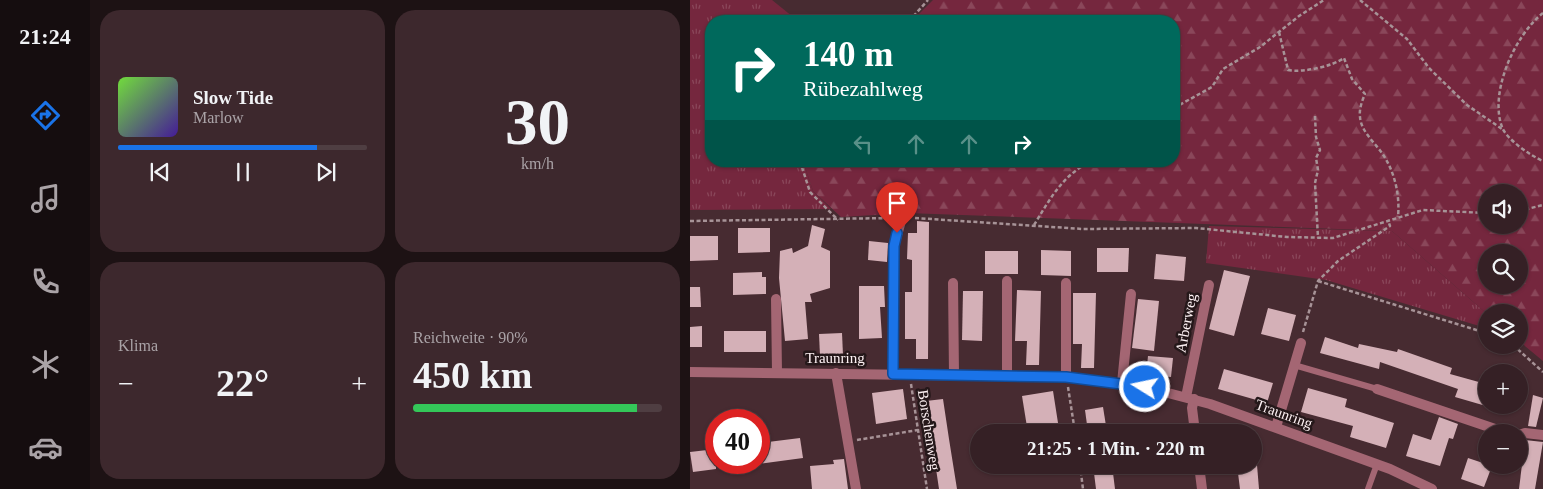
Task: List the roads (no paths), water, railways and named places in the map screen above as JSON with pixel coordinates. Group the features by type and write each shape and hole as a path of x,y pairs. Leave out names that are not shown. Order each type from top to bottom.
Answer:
{"street":[{"path":"893,374 894,246 901,221 906,217"},
{"path":"1007,281 1007,376"},
{"path":"954,283 954,375"},
{"path":"1066,283 1066,377"},
{"name":"Arberweg","path":"1194,424 1190,398 1209,285"},
{"path":"1122,383 1131,294"},
{"path":"776,299 777,373"},
{"path":"1276,427 1301,343"},
{"name":"Traunring","path":"690,372 1066,377 1122,383 1190,398 1276,427 1376,464 1432,489"},
{"path":"836,374 856,489"},
{"path":"1377,389 1480,424"},
{"path":"1528,432 1543,435"},
{"path":"1200,474 1202,489"}],"lane":[{"path":"1294,365 1377,389"},
{"path":"1368,489 1376,464"}]}
